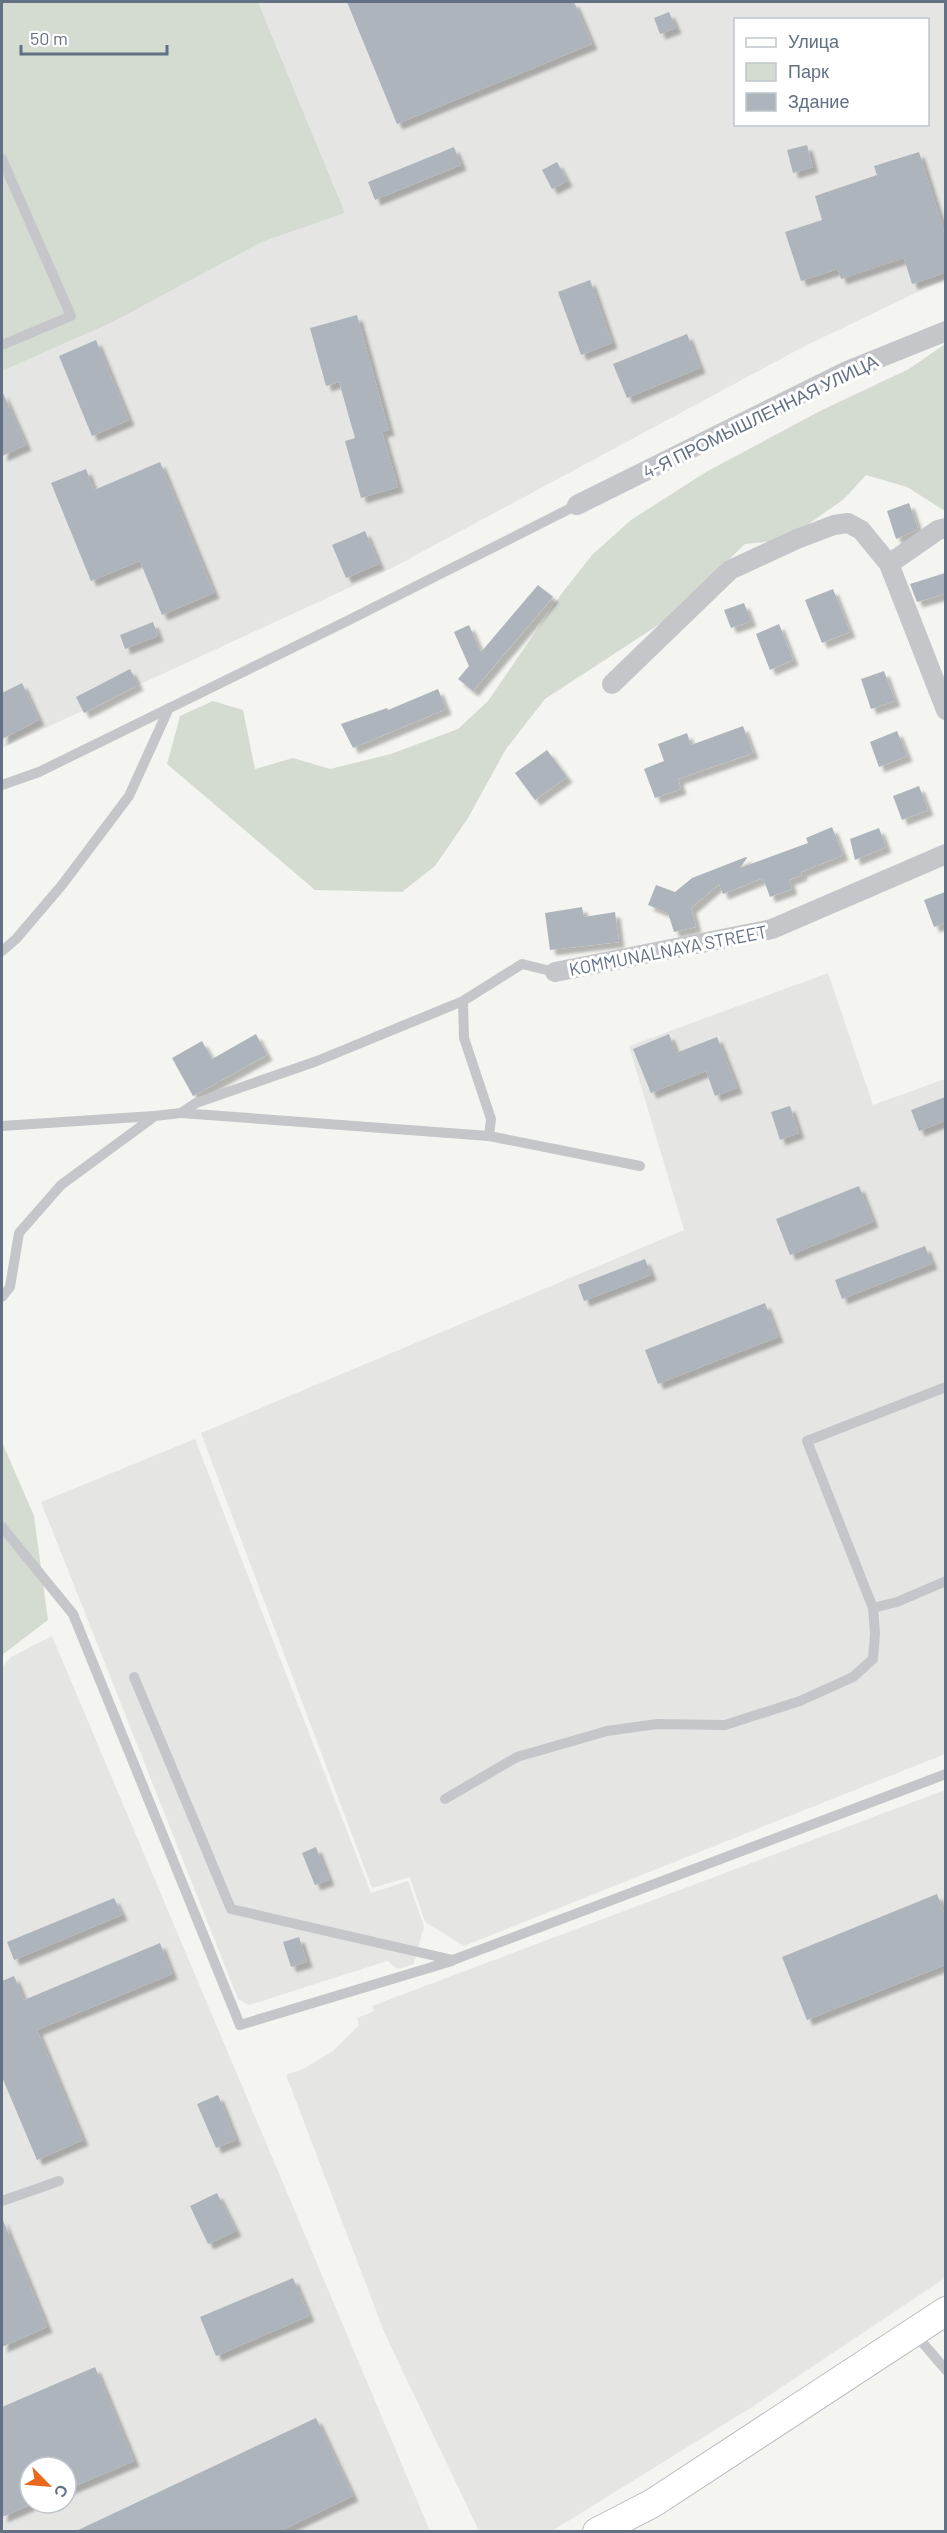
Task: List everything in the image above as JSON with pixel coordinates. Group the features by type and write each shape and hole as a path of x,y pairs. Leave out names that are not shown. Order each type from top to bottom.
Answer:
{"main road":[{"path":"597,2532 653,2503 915,2333 945,2311"}],"street":[{"name":"4-Я ПРОМЫШЛЕННАЯ УЛИЦА","path":"577,505 847,370 945,331"},
{"path":"612,684 730,570 797,539 834,525 848,523 861,530 889,564 945,710"},
{"path":"889,564 938,530 945,528"},
{"name":"KOMMUNALNAYA STREET","path":"555,972 772,929 945,854"}],"lane":[{"path":"2,159 71,316 2,345"},
{"path":"2,785 39,772 577,505"},
{"path":"2,951 16,939 62,885 129,796 169,708"},
{"path":"181,1113 196,1103 317,1061 463,1001 522,964 555,972"},
{"path":"463,1001 464,1038 491,1119 489,1136"},
{"path":"2,1126 181,1113 489,1136 640,1166"},
{"path":"2,1297 10,1287 19,1233 61,1185 155,1116"},
{"path":"445,1799 518,1757 607,1731 657,1725 725,1725 800,1701 853,1677 873,1659 875,1634 873,1608 807,1441 945,1387"},
{"path":"2,1527 73,1614 240,2025 453,1960 945,1774"},
{"path":"873,1608 897,1602 945,1581"},
{"path":"134,1677 231,1909 453,1960"},
{"path":"2,2201 60,2181"},
{"path":"915,2333 945,2370"}],"shaded area":[{"path":"258,2 945,2 945,279 805,346 392,568 2,748 2,371 111,323 262,242 345,213"},
{"path":"828,973 873,1105 945,1079 945,1754 464,1946 425,1922 410,1877 372,1888 201,1433 684,1230 629,1046"},
{"path":"195,1439 371,1893 408,1881 424,1926 414,1964 398,1969 387,1961 249,2005 238,1999 41,1502"},
{"path":"52,1636 430,2531 2,2532 2,1667 11,1657"},
{"path":"945,1790 945,2278 752,2407 552,2531 479,2531 385,2334 286,2075 305,2068 333,2051 359,2025 357,2018 374,2011 372,2006"}],"green space":[{"path":"2,2 258,2 345,213 262,242 111,323 2,371"},
{"path":"945,344 945,511 907,487 866,475 844,499 786,540 745,544 666,620 545,699 506,749 468,818 435,866 402,892 315,890 167,764 180,716 213,701 243,710 255,769 293,758 330,769 391,754 458,729 488,701 562,593 592,555 631,520 706,472 822,410 909,369"},
{"path":"2,1442 34,1516 48,1620 2,1655"}],"building":[{"path":"347,2 574,2 592,44 397,124"},
{"path":"669,12 676,28 660,34 654,18"},
{"path":"807,145 813,167 793,173 787,150"},
{"path":"454,147 461,165 375,200 368,182"},
{"path":"919,152 945,234 945,273 912,284 904,258 841,279 838,269 801,281 785,232 822,220 815,196 877,175 874,166"},
{"path":"557,162 567,181 552,189 542,170"},
{"path":"590,280 612,343 581,355 558,292"},
{"path":"357,315 389,430 382,432 398,487 361,498 345,441 355,438 339,382 326,386 310,328"},
{"path":"687,334 700,368 627,398 613,364"},
{"path":"96,340 129,420 92,436 59,356"},
{"path":"2,391 26,445 2,456"},
{"path":"160,462 214,593 162,615 140,561 91,581 51,483 86,469 94,490"},
{"path":"909,503 918,529 896,539 887,511"},
{"path":"365,531 379,564 346,578 332,545"},
{"path":"945,573 945,594 917,602 910,584"},
{"path":"538,585 553,597 473,691 458,679 469,666 454,632 469,625 481,652"},
{"path":"833,589 850,632 822,643 805,600"},
{"path":"744,603 751,621 731,628 724,610"},
{"path":"153,622 158,636 125,649 120,635"},
{"path":"779,624 793,660 770,670 756,634"},
{"path":"130,669 138,685 84,713 76,697"},
{"path":"884,671 895,701 871,709 861,679"},
{"path":"22,683 39,720 2,739 2,693"},
{"path":"438,689 446,709 353,748 341,724 387,708 388,710"},
{"path":"743,726 753,753 678,779 681,789 655,798 644,769 664,761 658,744 687,733 691,745"},
{"path":"897,731 907,756 879,767 870,742"},
{"path":"547,750 567,777 535,800 515,773"},
{"path":"919,786 928,810 902,820 893,796"},
{"path":"832,827 843,855 801,872 802,875 789,880 792,889 770,897 763,878 723,894 719,884 691,908 696,927 674,932 668,913 648,905 656,885 675,892 692,878 746,857 740,868 808,843 806,838"},
{"path":"879,828 886,847 855,860 850,839"},
{"path":"945,892 945,923 934,927 924,900"},
{"path":"582,907 584,917 615,912 619,942 550,950 545,913"},
{"path":"256,1034 267,1055 193,1096 172,1058 202,1041 212,1059"},
{"path":"669,1034 676,1053 717,1037 737,1088 715,1096 706,1071 651,1093 633,1049"},
{"path":"945,1097 945,1121 919,1131 911,1110"},
{"path":"790,1106 799,1133 780,1140 771,1112"},
{"path":"859,1186 873,1222 790,1255 776,1219"},
{"path":"925,1246 932,1264 842,1299 835,1280"},
{"path":"645,1259 651,1275 584,1301 578,1285"},
{"path":"765,1303 778,1337 658,1384 645,1350"},
{"path":"316,1847 329,1880 315,1885 302,1853"},
{"path":"937,1894 945,1916 945,1965 807,2020 782,1957"},
{"path":"114,1898 122,1915 14,1960 7,1942"},
{"path":"299,1937 307,1962 291,1967 283,1942"},
{"path":"160,1943 172,1974 37,2030 83,2140 37,2160 2,2077 2,1981 14,1976 24,2000"},
{"path":"218,2095 236,2140 216,2148 197,2104"},
{"path":"217,2193 236,2231 208,2244 190,2206"},
{"path":"2,2218 47,2327 2,2347"},
{"path":"293,2278 309,2316 216,2356 200,2317"},
{"path":"95,2367 134,2461 78,2485 78,2455 18,2455 18,2510 2,2517 2,2407"},
{"path":"316,2418 353,2496 278,2532 74,2532"}]}
